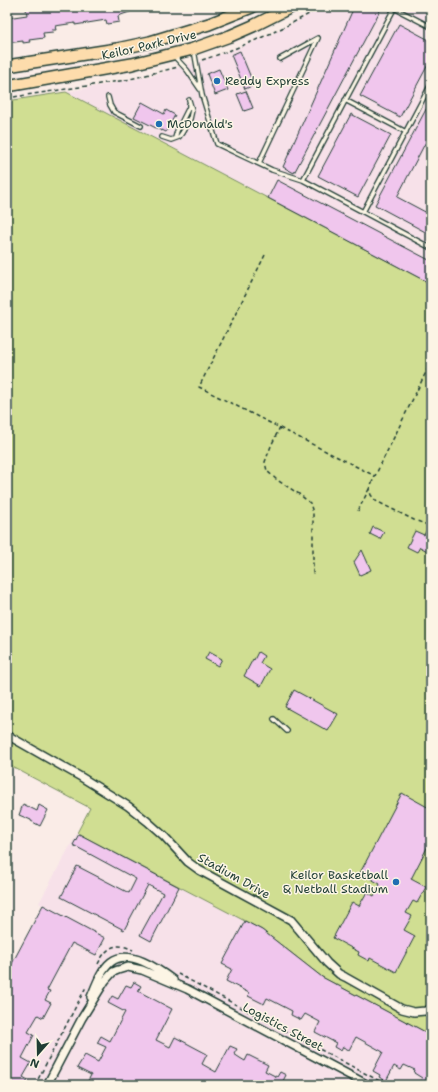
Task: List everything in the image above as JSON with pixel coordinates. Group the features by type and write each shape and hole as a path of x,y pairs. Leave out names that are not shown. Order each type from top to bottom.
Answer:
{"main road":[{"name":"Keilor Park Drive","path":"7,66 117,49 150,42 209,24 252,7"},
{"name":"Keilor Park Drive","path":"7,86 132,64 193,49 253,26 291,7"},
{"path":"188,31 193,49"}],"street":[{"name":"Stadium Drive","path":"7,735 81,777 128,806 164,836 188,862 199,870 291,920 327,962 344,978 402,1009 414,1012 431,1009"},
{"name":"Logistics Street","path":"47,1085 82,1018 102,974 115,959 130,957 137,959 164,973 187,989"},
{"name":"Logistics Street","path":"82,1018 109,976 118,970 128,967 142,970 187,989 368,1085"}],"lane":[{"path":"302,180 395,7 431,27"},
{"path":"260,164 318,38 280,59"},
{"path":"193,49 202,91 217,144 272,170 302,180 431,248"},
{"path":"173,54 202,91"},
{"path":"363,212 431,84"},
{"path":"108,97 114,112 141,126"},
{"path":"162,137 172,140 182,134 190,118 192,110 189,100"},
{"path":"346,100 406,132"},
{"path":"274,719 287,731"}],"path":[{"path":"424,7 431,11"},
{"path":"265,255 199,387 375,476"},
{"path":"358,511 431,362"},
{"path":"280,427 265,462 267,471 277,480 310,503 313,513 314,576"},
{"path":"369,489 371,495 376,501 414,520 428,524"},
{"path":"98,965 104,953 112,947 122,946 134,951"},
{"path":"176,973 387,1085"},
{"path":"34,1085 87,985"}],"shaded area":[{"path":"323,7 420,7 431,13 431,284 66,92 151,76 213,57 262,39"},
{"path":"77,833 262,930 431,1035 431,1085 7,1085 43,906 39,903"}],"green space":[{"path":"66,92 431,284 431,1035 322,977 262,930 77,833 90,808 7,764 7,101"}],"building":[{"path":"44,7 45,9 59,7 141,8 118,16 119,22 107,24 106,20 75,25 75,23 55,26 56,30 52,30 53,32 43,33 44,38 29,40 30,42 23,43 23,41 7,43 7,18 27,15 26,9"},
{"path":"354,7 382,7 294,173 283,167"},
{"path":"399,24 431,41 431,59 400,117 360,96"},
{"path":"240,51 254,85 245,89 231,55"},
{"name":"Reddy Express","path":"219,69 228,90 215,95 207,74"},
{"path":"246,91 253,108 244,111 237,94"},
{"path":"431,100 431,132 397,197 431,215 431,235 375,205"},
{"name":"McDonald's","path":"142,102 164,114 166,110 175,115 166,132 134,117"},
{"path":"351,114 391,135 358,197 318,176"},
{"path":"277,180 431,261 431,284 268,198"},
{"path":"431,522 431,553 420,547 417,552 407,547 415,531 424,535"},
{"path":"373,527 384,532 380,539 370,534"},
{"path":"362,550 371,570 360,575 354,562"},
{"path":"209,652 222,659 218,666 205,659"},
{"path":"258,652 264,656 260,663 270,669 261,686 244,676"},
{"path":"294,690 338,714 328,731 285,707"},
{"name":"Keilor Basketball & Netball Stadium","path":"402,793 431,809 431,840 411,879 426,887 417,903 413,901 406,913 412,916 404,930 415,936 396,972 370,958 369,961 358,955 359,952 333,938 352,902 359,906 367,892 374,896 380,884 360,873"},
{"path":"23,804 37,811 39,805 48,810 40,826 19,815"},
{"path":"79,834 179,887 151,941 140,935 163,893 148,885 124,930 61,897 77,866 129,893 136,879 73,845"},
{"path":"43,905 105,938 96,955 72,943 47,990 50,991 45,1000 51,1003 43,1018 38,1015 28,1032 34,1035 22,1058 31,1063 23,1077 28,1080 25,1085 7,1085 7,973"},
{"path":"245,921 262,930 322,977 431,1035 431,1081 429,1085 420,1083 422,1078 414,1073 415,1070 404,1065 401,1070 394,1066 386,1081 373,1071 383,1052 356,1037 349,1050 343,1047 341,1051 334,1047 336,1043 315,1032 320,1022 305,1014 301,1020 291,1015 292,1011 267,998 264,1004 248,996 249,993 226,981 232,969 222,964"},
{"path":"134,982 141,986 138,991 172,1009 156,1040 170,1047 175,1037 207,1054 202,1064 216,1072 230,1046 237,1049 234,1054 245,1061 248,1055 268,1065 265,1071 277,1077 280,1072 286,1075 281,1085 86,1085 91,1075 77,1068 85,1055 98,1062 106,1047 97,1043 101,1036 110,1041 125,1012 108,1003 112,996 118,999 126,985 131,987"}],"place":[{"name":"Reddy Express","path":"217,81"},
{"name":"McDonald's","path":"159,124"},
{"name":"Keilor Basketball & Netball Stadium","path":"396,882"}]}
